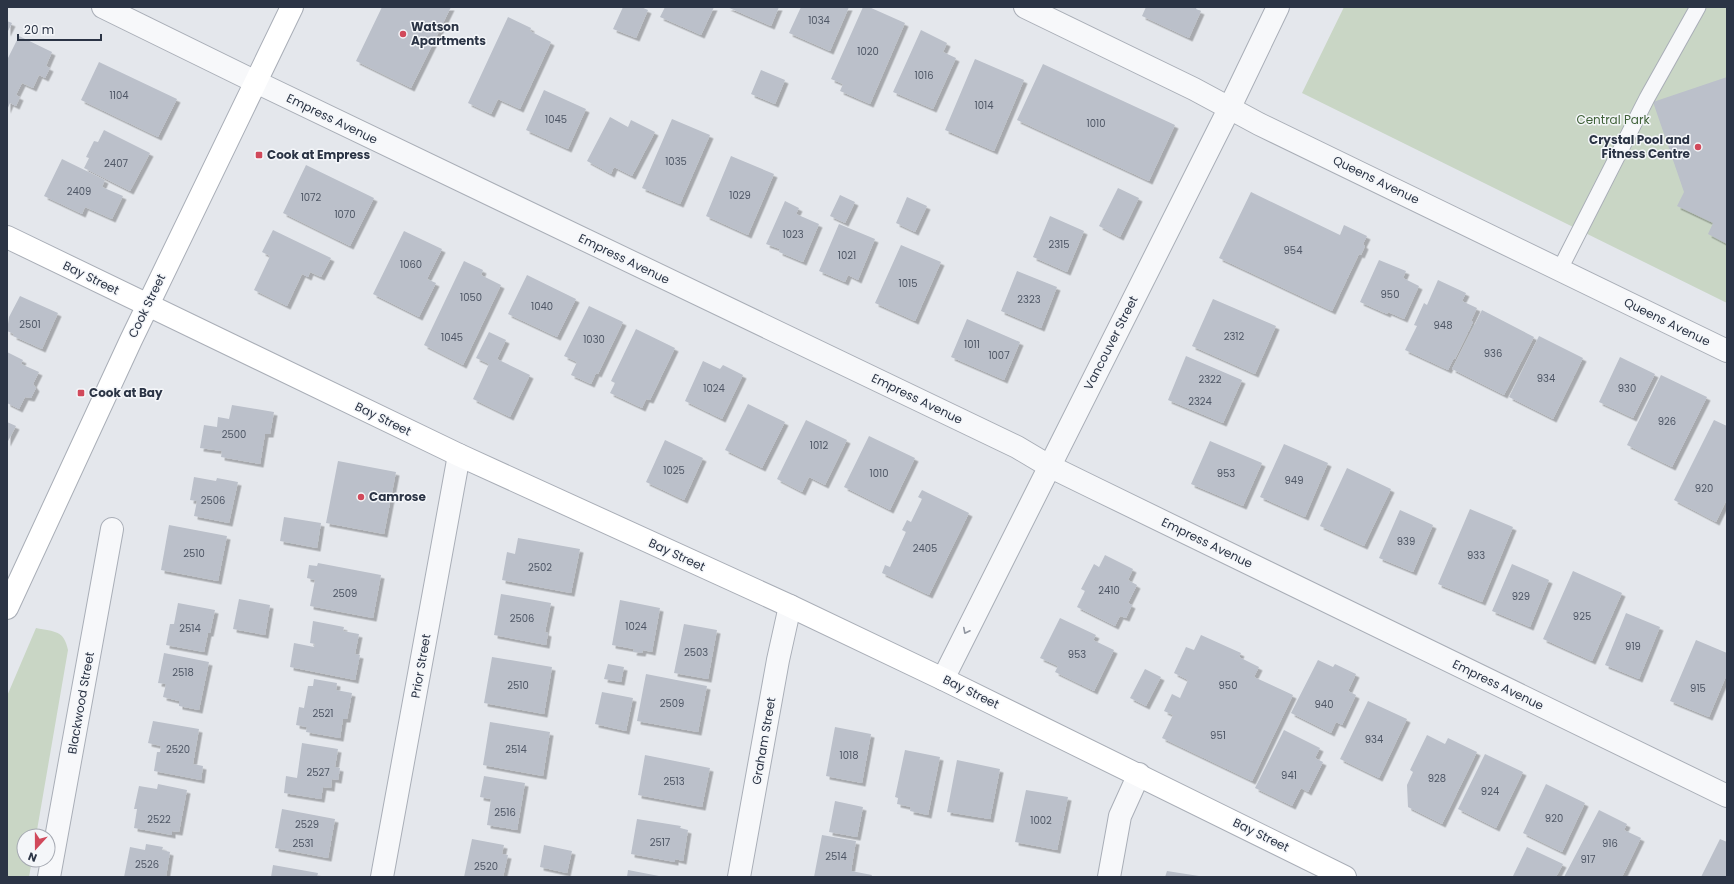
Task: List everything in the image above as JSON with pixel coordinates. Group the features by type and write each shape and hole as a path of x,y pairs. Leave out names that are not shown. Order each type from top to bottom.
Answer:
{"main road":[{"name":"Cook Street","path":"7,608 148,306 292,7"},
{"name":"Bay Street","path":"7,237 459,455 790,606 943,679 1139,774 1341,876"}],"street":[{"name":"Empress Avenue","path":"103,7 256,82 1017,447 1049,466 1727,796"},
{"name":"Queens Avenue","path":"1025,7 1189,87 1229,109 1727,351"},
{"name":"Vancouver Street","path":"943,679 1229,109 1278,7"},
{"name":"Prior Street","path":"382,877 459,455"},
{"name":"Blackwood Street","path":"50,877 112,529"},
{"name":"Graham Street","path":"739,877 778,660 790,606"},
{"path":"1109,877 1120,816 1139,774"}],"lane":[{"path":"1560,269 1647,98 1698,7"}],"green space":[{"name":"Central Park","path":"1344,7 1727,7 1727,303 1302,93"},
{"path":"36,628 53,631 61,635 68,650 37,828 16,828 16,868 31,868 29,877 7,877 7,696"}],"building":[{"name":"Watson Apartments","path":"382,7 451,7 411,88 356,61"},
{"path":"623,7 641,7 648,10 636,38 613,29"},
{"path":"665,7 714,7 701,35 660,17"},
{"path":"727,7 779,7 771,26"},
{"path":"801,7 849,7 830,51 789,33"},
{"path":"863,7 869,7 905,23 870,104 840,91 843,84 831,79"},
{"path":"1146,7 1197,7 1196,9 1201,11 1189,38 1142,16"},
{"path":"508,17 531,28 530,31 551,42 520,109 498,99 491,114 468,103"},
{"path":"7,21 12,23 7,33"},
{"path":"921,30 947,43 943,52 956,58 933,109 893,92"},
{"path":"19,36 52,52 46,66 50,68 45,78 39,75 33,88 22,83 16,95 20,97 16,106 10,103 7,110 7,60"},
{"path":"975,59 1024,80 994,151 945,130"},
{"path":"99,62 177,99 158,137 81,100"},
{"path":"1043,64 1175,125 1149,181 1017,120"},
{"path":"761,70 785,80 775,104 751,94"},
{"name":"Crystal Pool and Fitness Centre","path":"1727,77 1727,244 1708,234 1713,223 1677,206 1684,192 1653,102"},
{"path":"544,90 586,109 568,149 526,130"},
{"path":"610,117 628,127 631,120 655,132 632,176 614,167 611,174 587,161"},
{"path":"672,119 710,135 680,204 642,188"},
{"path":"104,130 150,153 130,191 84,168 89,158 86,157 94,141 98,142"},
{"path":"731,156 774,174 748,235 706,216"},
{"path":"62,159 105,180 102,187 123,196 112,219 85,207 82,214 44,196"},
{"path":"306,165 374,198 350,246 283,213"},
{"path":"1118,188 1139,198 1120,237 1099,226"},
{"path":"1251,192 1340,235 1344,225 1367,236 1363,244 1365,246 1361,255 1359,254 1332,311 1219,258"},
{"path":"840,195 855,202 845,223 830,216"},
{"path":"907,197 927,206 915,232 896,223"},
{"path":"785,201 799,208 796,214 819,224 803,262 779,252 780,249 766,244"},
{"path":"1050,216 1084,231 1067,272 1033,257"},
{"path":"839,224 875,239 858,280 848,275 845,282 819,271"},
{"path":"273,230 331,258 321,277 310,272 308,277 302,274 287,306 254,290 270,256 262,252"},
{"path":"404,231 442,249 427,279 436,283 419,317 373,294"},
{"path":"901,245 941,262 915,321 875,303"},
{"path":"1379,260 1406,271 1403,278 1419,286 1404,319 1388,312 1387,314 1360,302"},
{"path":"464,261 483,270 481,275 501,285 463,365 424,345"},
{"path":"1017,271 1057,287 1041,328 1001,311"},
{"path":"527,275 576,299 557,337 508,314"},
{"path":"1438,280 1466,293 1462,301 1477,308 1471,321 1473,322 1448,370 1405,350 1417,326 1414,325 1424,303 1427,305"},
{"path":"20,296 58,313 42,349 13,336 14,334 7,331 9,317"},
{"path":"1213,299 1276,326 1255,374 1192,346"},
{"path":"589,306 623,322 598,374 596,373 591,384 571,375 577,362 564,356"},
{"path":"1482,310 1534,337 1504,395 1452,369"},
{"path":"967,319 1020,342 1004,380 951,357"},
{"path":"636,329 675,348 650,400 646,399 642,408 610,393 615,383 611,381"},
{"path":"489,332 506,340 497,359 530,375 510,417 473,399 489,364 476,358"},
{"path":"1539,336 1583,358 1553,419 1509,397"},
{"path":"7,352 23,360 21,364 39,372 33,384 36,388 31,398 25,397 19,409 7,403"},
{"path":"1186,356 1242,380 1223,423 1168,400"},
{"path":"1620,357 1655,374 1633,418 1599,402"},
{"path":"703,361 720,369 723,365 743,375 722,419 685,401"},
{"path":"1661,375 1707,397 1672,467 1627,445"},
{"path":"748,404 785,422 762,468 725,450"},
{"path":"232,405 274,412 270,434 265,434 260,464 221,457 222,451 200,448 204,425 217,427 218,417 229,419"},
{"path":"806,420 847,440 825,485 809,477 802,492 777,479"},
{"path":"1714,420 1727,426 1727,499 1716,522 1674,500"},
{"path":"7,422 16,426 7,443"},
{"path":"869,436 915,458 890,510 844,487"},
{"path":"665,440 703,458 684,500 646,482"},
{"path":"1210,441 1262,463 1243,506 1191,484"},
{"path":"1284,444 1328,463 1305,517 1260,497"},
{"name":"Camrose","path":"338,461 396,472 384,534 326,523"},
{"path":"1347,468 1391,489 1364,546 1320,526"},
{"path":"194,477 216,481 217,478 238,482 229,523 194,516 197,501 190,500"},
{"path":"922,490 969,513 929,595 882,573 885,565 890,567 906,532 902,530 907,520 911,522 922,499 918,497"},
{"path":"1470,509 1513,527 1482,602 1438,584"},
{"path":"1400,510 1433,525 1413,572 1379,558"},
{"path":"284,517 321,523 317,548 280,541"},
{"path":"169,525 227,536 218,581 161,570"},
{"path":"518,538 580,549 571,593 502,580 507,552 515,554"},
{"path":"1105,555 1133,569 1128,580 1137,585 1128,603 1132,605 1126,618 1120,616 1115,626 1077,607 1085,591 1081,589 1094,564 1099,567"},
{"path":"318,563 381,575 373,618 310,606 315,580 307,578 309,565 317,566"},
{"path":"1512,564 1549,580 1530,627 1492,611"},
{"path":"1573,571 1622,593 1592,661 1543,639"},
{"path":"501,594 551,603 545,632 548,633 546,645 494,635"},
{"path":"239,599 270,605 265,635 233,629"},
{"path":"620,600 660,608 652,652 643,650 642,653 633,652 634,649 612,645"},
{"path":"178,603 215,610 204,652 166,645 170,624 174,624"},
{"path":"1626,613 1660,627 1639,679 1605,665"},
{"path":"1060,618 1096,635 1093,640 1114,650 1094,691 1055,672 1058,666 1040,658"},
{"path":"313,621 344,627 343,631 359,634 355,654 360,655 355,680 290,667 294,643 314,647 315,644 310,643"},
{"path":"684,624 717,630 708,679 674,673"},
{"path":"1201,635 1241,653 1239,657 1259,667 1254,677 1293,695 1252,781 1162,738 1173,715 1164,711 1172,694 1180,698 1188,680 1174,673 1186,647 1194,650"},
{"path":"1696,640 1727,653 1727,674 1709,717 1670,701"},
{"path":"164,653 209,662 199,710 179,706 179,701 163,697 166,684 158,683"},
{"path":"492,657 552,667 544,714 484,703"},
{"path":"1318,660 1333,667 1335,664 1356,674 1348,691 1356,695 1342,725 1336,722 1331,733 1291,713"},
{"path":"608,664 624,667 621,682 604,679"},
{"path":"1145,669 1161,677 1146,706 1130,698"},
{"path":"646,674 707,686 698,732 637,721"},
{"path":"314,679 337,683 336,690 352,693 347,719 343,719 340,738 306,732 307,727 296,725 299,707 304,708 308,686 313,686"},
{"path":"602,692 633,698 626,731 595,724"},
{"path":"1368,701 1407,719 1379,778 1340,759"},
{"path":"153,721 199,729 193,764 203,766 201,780 154,771 157,752 160,752 161,746 148,743"},
{"path":"490,722 550,732 543,776 483,765"},
{"path":"835,727 871,734 862,783 826,776"},
{"path":"1284,730 1320,748 1315,758 1323,762 1308,792 1301,788 1292,806 1255,788"},
{"path":"1427,735 1445,744 1448,738 1477,752 1442,824 1408,807 1407,785 1413,772 1410,770"},
{"path":"302,743 338,749 335,767 340,768 338,780 332,779 331,788 323,787 321,799 284,793 286,776 297,778"},
{"path":"905,750 940,757 928,815 910,811 911,807 897,804 898,798 895,797"},
{"path":"1485,754 1523,772 1496,828 1458,809"},
{"path":"645,755 710,768 702,807 638,795"},
{"path":"957,760 1000,769 990,819 947,812"},
{"path":"484,776 525,783 517,830 487,825 491,799 480,797"},
{"path":"158,784 187,790 179,832 172,831 172,835 134,828 137,809 134,809 139,786 157,789"},
{"path":"1546,784 1585,803 1562,852 1523,833"},
{"path":"1026,790 1068,797 1057,850 1015,842"},
{"path":"835,801 863,807 857,837 829,832"},
{"path":"282,809 335,819 328,858 275,848"},
{"path":"1599,810 1627,824 1624,830 1641,838 1622,877 1564,877"},
{"path":"637,819 681,826 680,828 688,830 683,861 675,859 675,862 631,854"},
{"path":"822,835 856,841 851,871 872,875 871,877 814,877"},
{"path":"472,839 504,845 502,854 508,855 503,877 464,877"},
{"path":"1720,839 1727,842 1727,877 1701,877"},
{"path":"146,844 163,847 162,850 170,852 166,877 124,877 130,847 145,850"},
{"path":"544,845 572,851 567,873 540,867"},
{"path":"1527,847 1563,864 1556,877 1513,876"},
{"path":"273,865 318,873 317,877 271,877"},
{"path":"628,870 659,876 659,877 627,877"},
{"path":"1167,871 1199,876 1165,877"}],"place":[{"name":"Watson Apartments","path":"403,34"},
{"name":"Crystal Pool and Fitness Centre","path":"1698,147"},
{"name":"Cook at Empress","path":"259,155"},
{"name":"Cook at Bay","path":"81,393"},
{"name":"Camrose","path":"361,497"}]}
